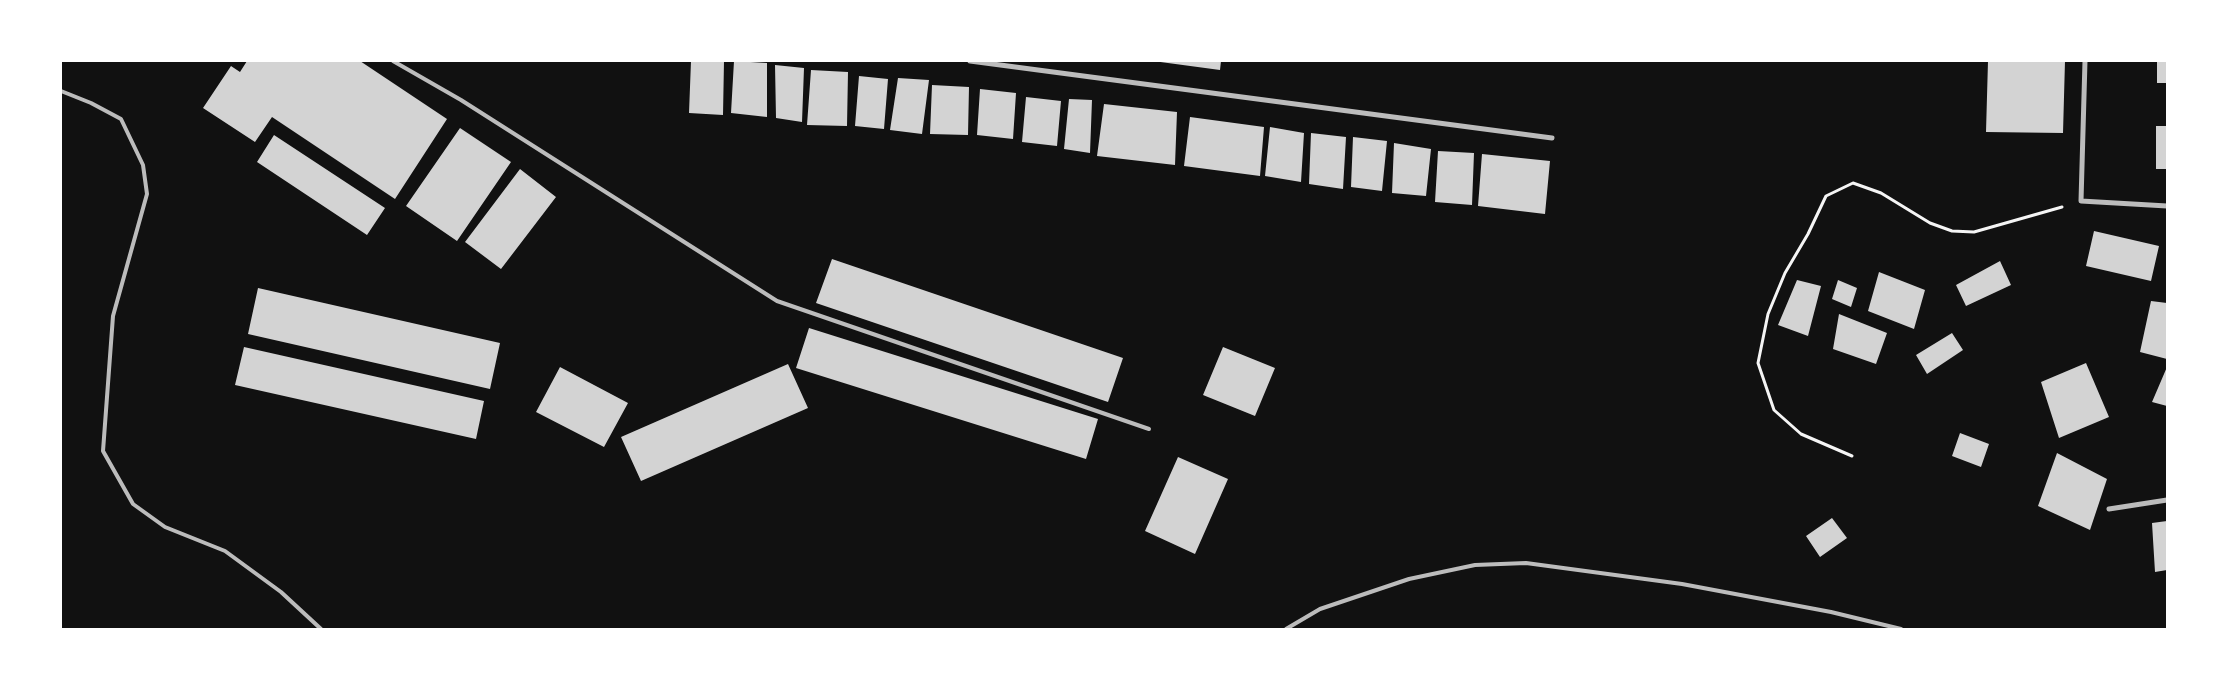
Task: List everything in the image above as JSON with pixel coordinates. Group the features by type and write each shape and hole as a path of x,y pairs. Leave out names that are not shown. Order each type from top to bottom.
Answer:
{"street":[{"path":"970,61 1552,138"},
{"path":"2085,61 2081,201 2167,206"},
{"path":"2109,509 2167,500"}],"lane":[{"path":"393,61 461,100 778,301 1149,428"},
{"path":"61,91 91,103 121,119 143,165 148,194 113,316 103,451 133,504 165,527 225,550 281,592 321,629"},
{"path":"1286,629 1320,609 1409,579 1475,565 1526,563 1682,584 1831,612 1901,629"}],"path":[{"path":"1852,456 1801,434 1774,410 1758,363 1768,314 1785,274 1826,196 1853,183 1881,193 1930,223 1952,231 1974,232 2081,201"}],"building":[{"path":"247,61 360,61 447,119 395,199 272,117 255,142 203,108 231,66 240,72"},
{"path":"691,61 724,61 723,115 689,113"},
{"path":"734,61 767,63 767,117 731,113"},
{"path":"1153,61 1221,61 1220,70"},
{"path":"1988,61 2065,61 2063,133 1986,132"},
{"path":"2157,61 2167,61 2167,83 2157,83"},
{"path":"775,65 804,68 802,122 776,118"},
{"path":"811,70 848,72 847,126 807,125"},
{"path":"859,76 888,79 884,129 855,126"},
{"path":"898,78 929,80 922,134 890,130"},
{"path":"932,85 969,87 968,135 930,134"},
{"path":"980,89 1016,93 1013,139 977,135"},
{"path":"1026,97 1061,101 1057,146 1022,142"},
{"path":"1069,99 1092,100 1090,153 1064,149"},
{"path":"1104,104 1177,112 1175,165 1097,156"},
{"path":"1190,117 1264,127 1260,176 1184,166"},
{"path":"2156,126 2167,126 2167,169 2156,169"},
{"path":"1270,127 1304,133 1301,182 1265,176"},
{"path":"460,128 511,162 457,241 406,206"},
{"path":"1311,133 1346,137 1343,189 1309,184"},
{"path":"274,135 385,208 367,235 257,162"},
{"path":"1353,137 1387,141 1382,191 1351,187"},
{"path":"1394,143 1431,149 1426,196 1392,193"},
{"path":"1438,151 1474,153 1472,205 1435,202"},
{"path":"1482,154 1550,161 1545,214 1478,206"},
{"path":"520,169 556,197 501,269 465,242"},
{"path":"2094,231 2159,246 2151,281 2086,266"},
{"path":"832,259 1123,358 1108,402 816,303"},
{"path":"2000,261 2011,285 1966,306 1956,285"},
{"path":"1879,272 1925,290 1914,329 1868,311"},
{"path":"1797,280 1821,286 1808,336 1778,325"},
{"path":"1838,280 1857,288 1851,307 1832,299"},
{"path":"258,288 500,343 490,389 248,334"},
{"path":"2151,301 2167,303 2167,359 2140,352"},
{"path":"1839,314 1887,333 1876,364 1833,349"},
{"path":"809,328 1098,419 1086,459 796,368"},
{"path":"1952,333 1963,350 1927,374 1916,355"},
{"path":"244,347 484,401 476,439 235,385"},
{"path":"1223,347 1275,368 1255,416 1203,395"},
{"path":"2086,363 2109,417 2059,438 2041,382"},
{"path":"788,364 808,408 641,481 621,437"},
{"path":"560,367 628,403 604,447 536,412"},
{"path":"2167,367 2167,406 2152,402"},
{"path":"1960,433 1989,444 1981,467 1952,456"},
{"path":"2057,453 2107,479 2090,530 2038,506"},
{"path":"1178,457 1228,479 1195,554 1145,531"},
{"path":"1832,518 1847,538 1820,557 1806,536"},
{"path":"2167,521 2167,570 2155,572 2152,523"}]}
